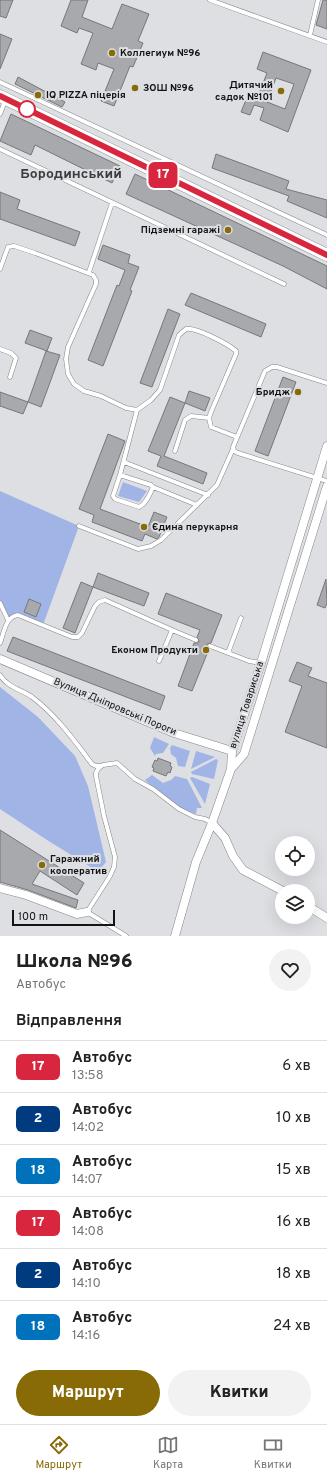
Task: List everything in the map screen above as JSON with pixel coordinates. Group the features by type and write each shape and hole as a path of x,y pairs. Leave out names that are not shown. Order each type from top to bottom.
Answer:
{"street":[{"path":"3,97 327,255"},
{"name":"вулиця Товариська","path":"230,769 232,751 261,663 327,446"},
{"name":"вулиця Товариська","path":"230,769 244,754 327,486"},
{"name":"Вулиця Дніпровські Пороги","path":"0,659 174,733 232,751"},
{"path":"175,936 196,862 212,823 230,769"},
{"path":"212,823 225,838 233,856 243,870 275,887"},
{"path":"0,888 26,895 77,914 87,912"},
{"path":"315,910 327,918"}],"lane":[{"path":"210,0 327,42"},
{"path":"310,35 318,0"},
{"path":"0,82 327,235"},
{"path":"0,114 3,97"},
{"path":"0,149 284,284"},
{"path":"88,272 112,203"},
{"path":"0,269 5,252 8,247 11,246 88,272 95,277 96,284 68,347 66,359 68,374 74,384 84,391 101,396 126,408 137,410"},
{"path":"153,487 145,502 139,507 115,499 113,494 124,462 137,410 156,396 160,390 179,335 186,329 190,328 226,344 236,351 235,358 209,418 211,427 237,437"},
{"path":"0,349 11,353 16,358 10,377"},
{"path":"79,526 138,549 151,546 161,540 217,485 262,375 268,369 277,367 327,383"},
{"path":"175,451 185,420 191,416 209,418"},
{"path":"233,449 238,453 327,481"},
{"path":"124,462 208,495"},
{"path":"120,475 150,485 197,505"},
{"path":"0,643 8,620 11,617 18,615 76,638 82,633 97,604 105,600 196,640"},
{"path":"0,603 8,620"},
{"path":"228,652 242,618"},
{"path":"159,661 172,630"},
{"path":"210,646 249,661 261,663"},
{"path":"0,675 2,679 10,685 32,697 58,722 92,764 101,766 117,763 135,779 153,789 179,809 212,823"},
{"path":"101,766 98,769 96,776 104,816 115,857 114,867 106,884 87,912 126,936"}],"shaded area":[{"path":"123,482 147,491 139,502 118,496"},
{"path":"0,491 79,526 43,625 18,615 8,620 0,603"},
{"path":"0,687 38,717 75,756 88,786 106,862 99,870 94,869 0,809"},
{"path":"154,737 169,744 163,753 156,754 155,756 150,748"},
{"path":"172,745 190,751 185,767 178,766 176,758 171,754 170,748"},
{"path":"196,751 215,757 191,769"},
{"path":"216,759 218,760 214,779 192,774 191,772"},
{"path":"152,775 163,783 171,780 175,776 187,779 202,808 197,808 196,814 174,807 145,780"},
{"path":"192,777 210,784 205,804 190,778"}],"building":[{"path":"0,0 13,0 6,18 0,16"},
{"name":"Коллегиум №96","path":"71,0 88,0 82,17 112,29 122,4 149,14 138,41 143,43 133,67 130,66 114,106 101,101 114,69 98,63 96,70 81,64 93,33 79,28 77,33 61,26"},
{"path":"323,0 327,0 327,29 316,25"},
{"path":"0,34 12,39 0,69"},
{"path":"263,52 311,70 288,132 260,120 264,108 254,105 250,115 241,112 248,95 257,99 267,73 257,69","holes":["276,78 294,84 285,109 267,102"]},
{"path":"18,77 65,102 62,107 15,84"},
{"path":"11,114 120,166 112,183 35,145 31,155 0,141"},
{"path":"216,154 289,181 286,189 327,200 327,218 287,201 289,196 212,168"},
{"name":"Підземні гаражі","path":"135,174 327,266 327,289 283,266 126,194"},
{"path":"0,192 20,200 17,209 80,232 75,246 0,219"},
{"path":"103,245 130,255 128,263 139,267 130,290 132,291 103,366 88,360 117,285 119,286 125,270 98,259"},
{"path":"191,293 266,324 261,337 185,305"},
{"path":"168,309 180,314 152,387 140,383"},
{"path":"30,330 52,338 47,351 25,343"},
{"path":"46,351 60,355 41,407 28,402"},
{"path":"283,377 296,382 268,456 255,451"},
{"path":"189,391 210,398 205,411 185,403"},
{"path":"0,392 28,402 23,414 0,406"},
{"path":"170,397 185,403 164,456 207,473 203,484 157,466 161,456 148,451"},
{"path":"108,434 125,441 100,509 148,527 154,512 167,517 157,539 145,534 142,541 92,522 94,515 79,509"},
{"path":"98,573 149,593 144,606 93,587"},
{"path":"326,579 327,603 325,608 317,605"},
{"path":"81,582 93,587 75,633 63,628"},
{"path":"166,593 222,615 211,643 207,644 209,649 192,691 178,686 194,643 198,643 199,641 197,637 200,630 158,614"},
{"path":"29,599 41,604 36,617 24,612"},
{"path":"13,637 165,696 160,710 7,651"},
{"path":"297,662 312,668 308,676 327,683 327,748 285,732 302,686 289,681"},
{"path":"158,758 171,763 170,766 172,767 170,773 168,772 166,776 153,771 154,768 152,767 155,760 157,761"},
{"path":"0,830 84,883 77,895 40,871 32,884 78,900 76,908 28,890 0,882"}],"bus line":[{"name":"17","path":"0,96 327,255"}],"place":[{"name":"Коллегиум №96","path":"112,53"},
{"name":"ЗОШ №96","path":"135,88"},
{"name":"Дитячий садок №101","path":"281,91"},
{"name":"IQ PIZZA піцерія","path":"38,95"},
{"name":"Підземні гаражі","path":"228,230"},
{"name":"Бридж","path":"298,392"},
{"name":"Єдина перукарня","path":"144,527"},
{"name":"Економ Продукти","path":"206,650"},
{"name":"Гаражний кооператив","path":"42,865"}],"district":[{"name":"Бородинський","path":"71,174"}]}
